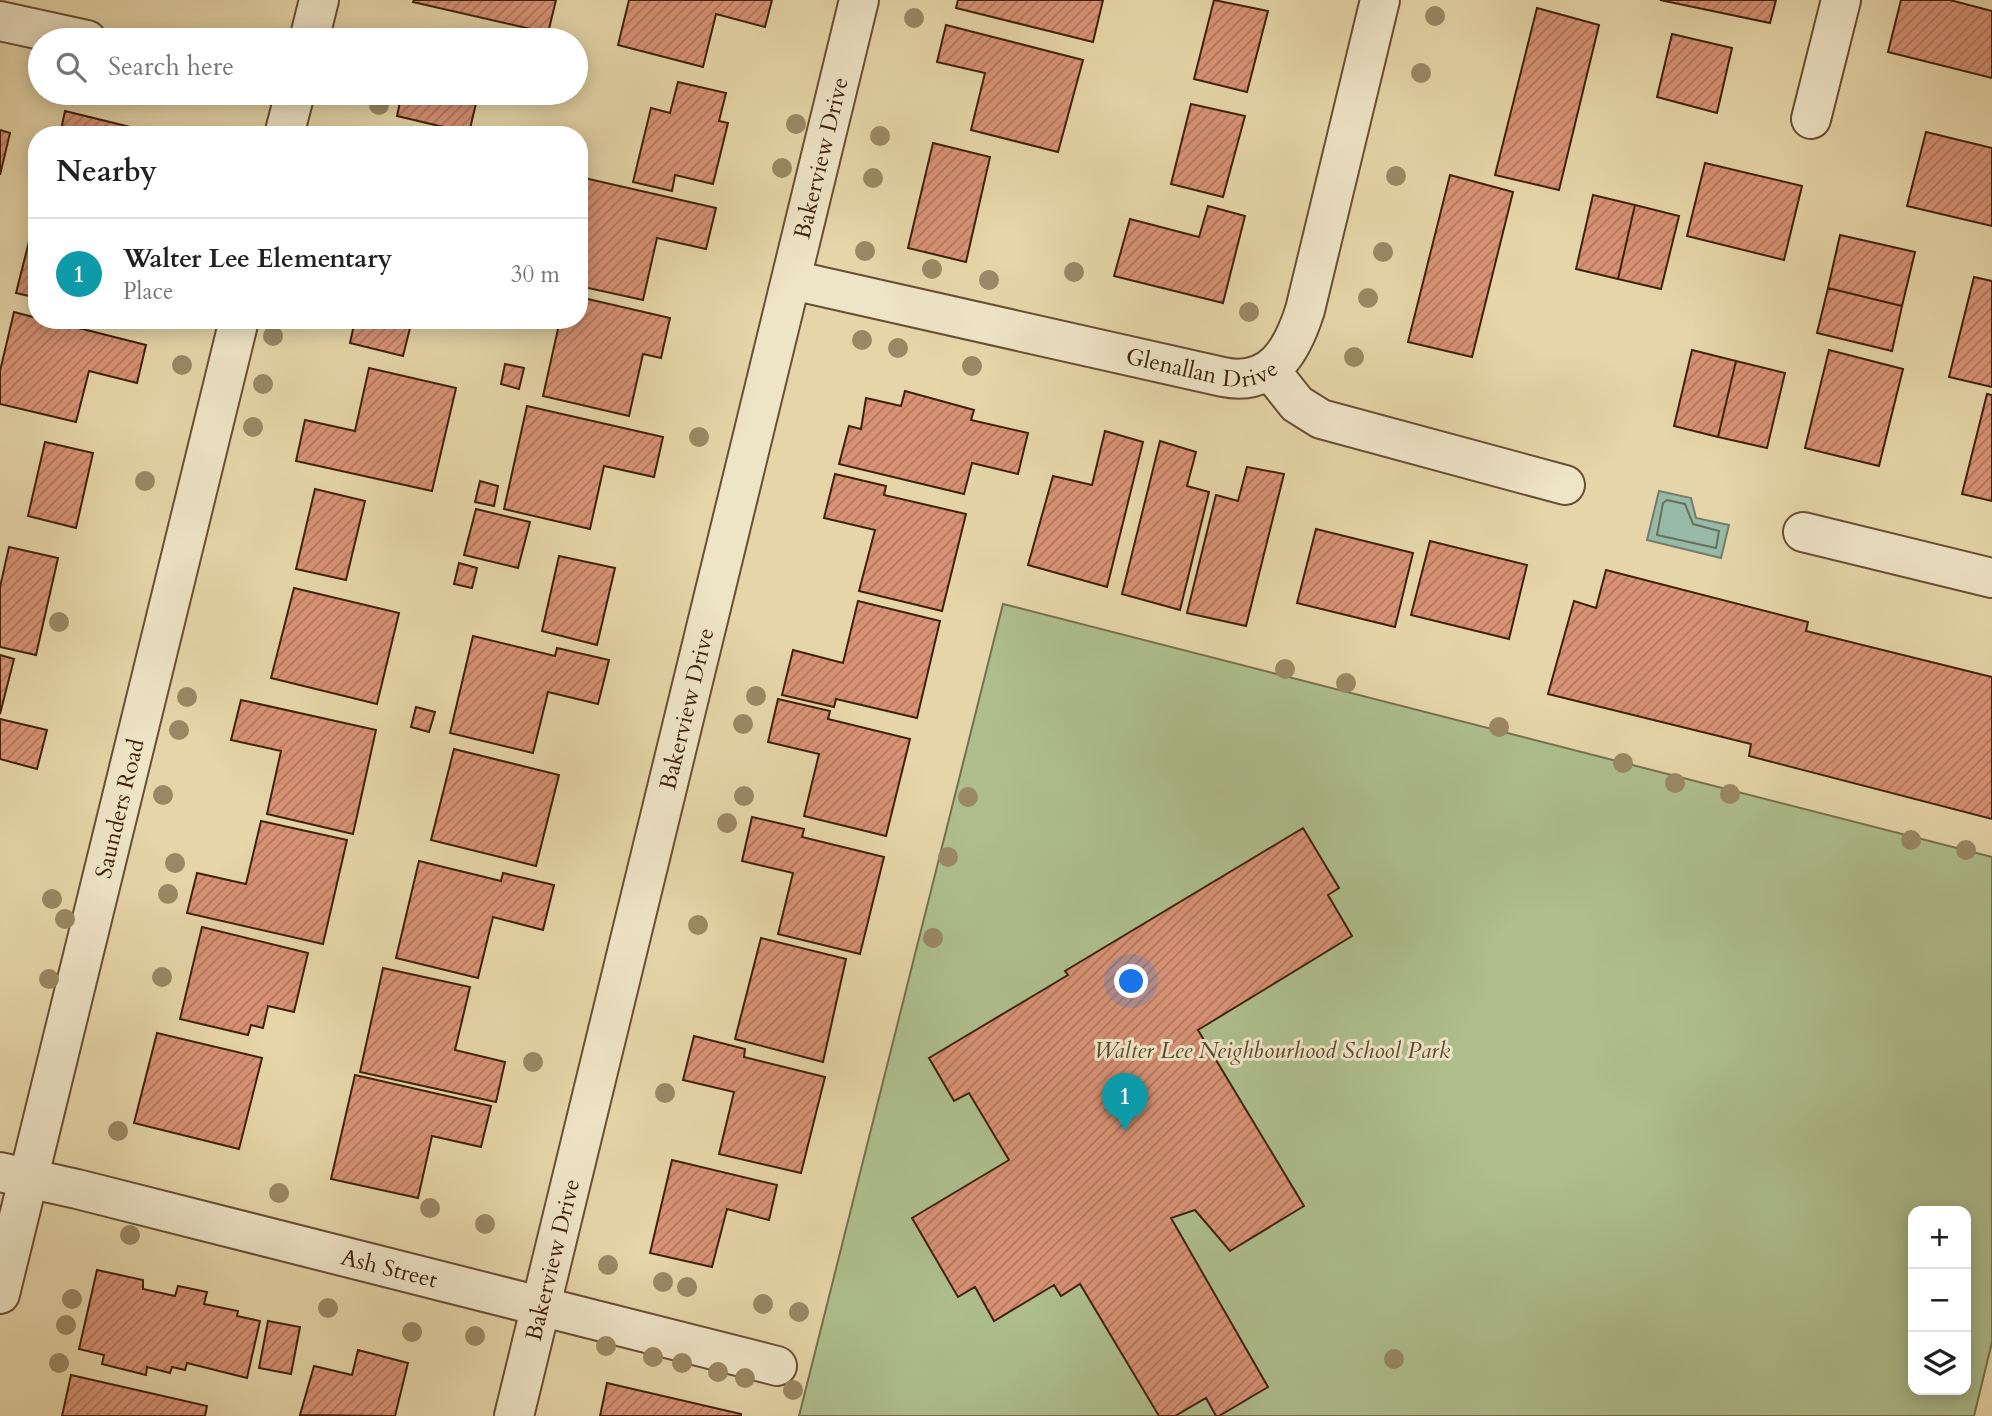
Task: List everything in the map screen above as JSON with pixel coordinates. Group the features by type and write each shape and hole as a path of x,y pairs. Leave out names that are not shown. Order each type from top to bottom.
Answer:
{"street":[{"path":"312,28 319,0"},
{"name":"Bakerview Drive","path":"514,1416 859,0"},
{"name":"Glenallan Drive","path":"792,280 1234,379 1261,375 1270,370 1286,353 1305,310 1380,0"},
{"path":"1811,118 1841,0"},
{"path":"0,21 32,28"},
{"path":"286,126 292,105"},
{"name":"Saunders Road","path":"0,1294 14,1175 237,329"},
{"path":"1270,370 1297,404 1321,419 1565,485"},
{"path":"1803,533 1992,578"},
{"name":"Ash Street","path":"14,1175 778,1366"}],"green space":[{"name":"Walter Lee Neighbourhood School Park","path":"1003,604 1992,857 1992,1342 1974,1416 799,1416"}],"water":[{"path":"1659,491 1691,498 1696,518 1729,525 1721,558 1647,540"}],"building":[{"path":"556,0 549,28 526,28 413,2"},
{"path":"629,0 772,0 765,27 716,14 703,67 618,45"},
{"path":"958,0 1103,0 1093,42 956,8"},
{"path":"1214,0 1268,11 1247,92 1194,79"},
{"path":"1660,0 1776,0 1770,23"},
{"path":"1901,0 1950,0 1992,11 1992,78 1888,52"},
{"path":"1537,8 1599,25 1559,190 1495,175"},
{"path":"946,25 1083,60 1058,152 971,130 985,73 937,62"},
{"path":"1672,34 1732,48 1717,113 1657,97"},
{"path":"678,82 726,93 719,121 728,123 713,184 675,175 672,191 633,182 651,108 670,113"},
{"path":"1191,104 1245,116 1223,197 1171,184"},
{"path":"399,105 476,105 471,126 439,126 397,116"},
{"path":"65,111 126,126 62,126"},
{"path":"0,130 10,133 0,175"},
{"path":"1926,132 1992,148 1992,226 1907,206"},
{"path":"933,143 990,157 966,262 908,248"},
{"path":"1705,163 1802,186 1784,260 1687,236"},
{"path":"1450,175 1513,192 1472,357 1408,342"},
{"path":"588,179 716,208 706,249 657,238 643,300 588,288"},
{"path":"1593,195 1635,205 1618,279 1576,269"},
{"path":"1635,205 1679,216 1661,289 1618,279"},
{"path":"1208,206 1245,216 1223,303 1114,276 1130,219 1199,237"},
{"path":"1840,235 1915,252 1902,306 1828,288"},
{"path":"28,246 28,296 16,293"},
{"path":"1974,277 1992,281 1992,387 1949,377"},
{"path":"1828,288 1902,306 1892,351 1817,333"},
{"path":"588,299 670,318 661,358 643,354 629,416 543,396 558,329 588,329"},
{"path":"14,312 28,316 28,329 83,329 146,345 137,383 89,371 76,422 0,404 0,371"},
{"path":"353,329 410,329 403,356 350,343"},
{"path":"1692,350 1736,361 1718,437 1674,426"},
{"path":"1829,350 1903,369 1879,466 1805,448"},
{"path":"1736,361 1785,373 1767,448 1718,437"},
{"path":"505,364 524,368 519,389 501,384"},
{"path":"369,368 456,388 432,491 296,461 305,420 355,431"},
{"path":"905,391 974,410 971,420 1028,433 1018,474 972,463 964,494 839,464 849,426 861,429 866,398 901,406"},
{"path":"1987,394 1992,395 1992,501 1962,494"},
{"path":"527,406 663,437 654,477 604,466 590,529 504,509"},
{"path":"1105,431 1143,442 1107,587 1028,565 1053,476 1092,485"},
{"path":"1160,441 1196,452 1187,486 1209,492 1180,610 1122,594"},
{"path":"45,442 93,453 76,528 28,516"},
{"path":"1247,467 1284,474 1246,626 1187,613 1216,495 1238,501"},
{"path":"835,474 886,486 884,495 966,514 942,611 859,591 875,530 824,518"},
{"path":"480,481 498,486 494,506 475,502"},
{"path":"315,489 365,501 346,580 296,569"},
{"path":"476,509 530,522 518,568 464,555"},
{"path":"1316,529 1413,553 1395,627 1297,603"},
{"path":"1430,541 1527,565 1509,639 1411,615"},
{"path":"9,547 58,558 36,655 0,647 0,587"},
{"path":"559,556 615,568 597,645 542,631"},
{"path":"459,563 477,568 472,588 454,584"},
{"path":"1606,570 1808,622 1806,631 1992,677 1992,819 1749,756 1751,744 1548,694 1574,601 1596,608"},
{"path":"294,588 399,613 377,704 271,678"},
{"path":"858,601 940,621 917,718 836,699 834,707 782,695 793,650 843,663"},
{"path":"473,636 555,656 557,648 609,660 598,704 548,692 533,753 450,733"},
{"path":"0,655 14,659 0,714"},
{"path":"778,699 830,711 828,719 910,739 886,836 804,816 819,754 768,742"},
{"path":"241,700 376,730 353,834 267,814 281,751 231,740"},
{"path":"416,707 435,712 429,732 411,727"},
{"path":"0,719 47,730 37,769 0,759"},
{"path":"454,749 559,775 536,866 431,840"},
{"path":"752,817 804,829 802,837 884,857 860,954 778,934 793,873 742,861"},
{"path":"261,821 347,840 323,944 187,913 197,873 246,884"},
{"path":"1303,828 1339,888 1328,895 1352,936 1198,1030 1304,1206 1230,1251 1195,1210 1171,1218 1268,1387 1219,1416 1216,1416 1206,1398 1175,1416 1159,1416 1080,1284 1061,1296 1054,1285 994,1321 975,1287 958,1297 912,1218 1009,1160 969,1093 954,1101 929,1058 1068,975 1065,971"},
{"path":"419,861 501,881 503,873 554,885 543,930 493,917 478,978 396,958"},
{"path":"202,927 308,953 294,1012 268,1006 263,1028 251,1025 248,1035 180,1019"},
{"path":"761,938 846,959 823,1062 735,1039"},
{"path":"383,968 470,987 455,1050 505,1062 496,1102 360,1072"},
{"path":"157,1033 262,1058 239,1149 134,1123"},
{"path":"694,1036 745,1049 744,1057 825,1077 801,1173 719,1154 734,1092 683,1080"},
{"path":"355,1075 491,1106 481,1147 432,1136 418,1198 331,1179"},
{"path":"672,1160 777,1185 769,1220 727,1209 712,1267 650,1253"},
{"path":"97,1270 143,1280 143,1289 175,1296 178,1286 207,1292 204,1304 238,1311 237,1316 260,1321 247,1378 187,1363 185,1370 172,1367 170,1373 147,1367 146,1375 102,1364 104,1355 79,1349"},
{"path":"268,1321 300,1327 291,1374 259,1368"},
{"path":"358,1350 408,1363 395,1416 300,1415 314,1366 352,1375"},
{"path":"71,1375 207,1406 205,1416 62,1416"},
{"path":"607,1383 741,1414 741,1416 600,1416"}],"place":[{"name":"Walter Lee Elementary","path":"1125,1131"}]}
